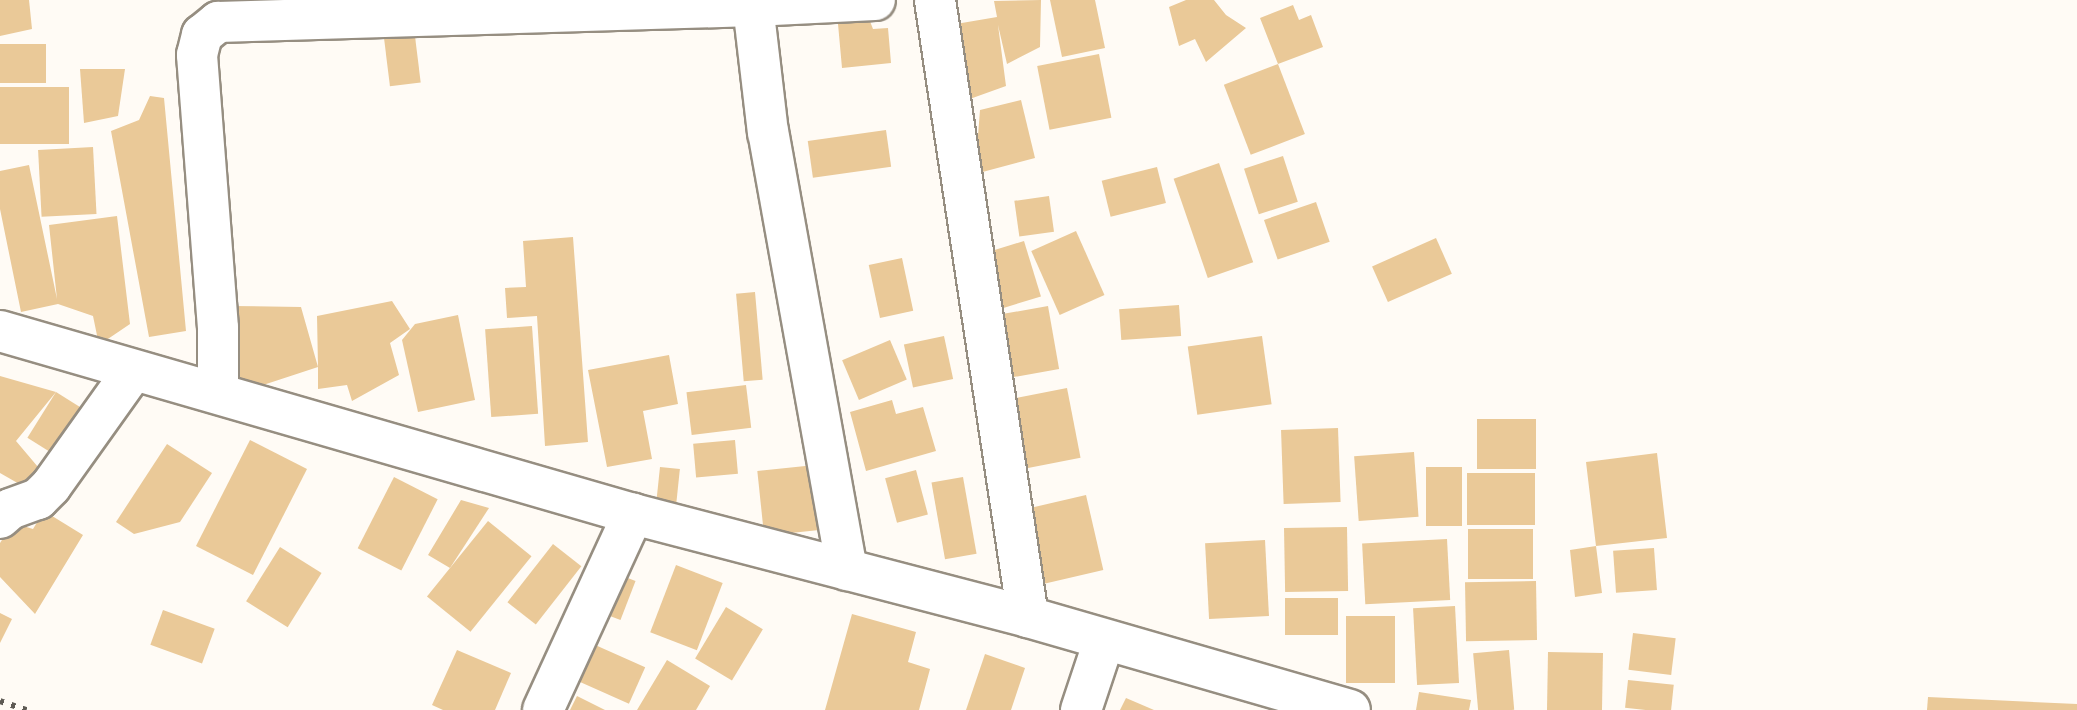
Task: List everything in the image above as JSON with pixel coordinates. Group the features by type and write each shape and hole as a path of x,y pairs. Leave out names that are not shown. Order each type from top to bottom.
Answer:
{"street":[{"path":"218,393 218,328 197,55 202,35 218,22 875,0"},
{"path":"935,0 1028,617"},
{"path":"752,3 768,133 847,570"},
{"path":"0,331 633,514 1028,617 1350,710"},
{"path":"0,518 10,509 38,499 51,486 133,371"},
{"path":"543,710 633,514"},
{"path":"1081,710 1104,641"}],"building":[{"path":"0,0 29,0 32,29 0,36"},
{"path":"1041,0 1040,47 1007,64 998,25 1006,86 953,105 950,25 997,17 994,1"},
{"path":"1050,0 1095,0 1105,48 1062,57"},
{"path":"1186,0 1214,0 1226,15 1246,28 1206,62 1195,39 1179,46 1169,7"},
{"path":"1293,5 1299,20 1311,15 1323,47 1278,64 1260,18"},
{"path":"866,11 873,29 888,28 891,63 842,68 837,13"},
{"path":"414,28 421,83 390,86 383,32"},
{"path":"0,44 46,44 46,83 0,83"},
{"path":"1099,54 1111,118 1050,130 1037,66"},
{"path":"1278,64 1305,134 1251,155 1224,85"},
{"path":"80,69 125,69 118,116 84,123"},
{"path":"0,87 69,87 69,144 0,144"},
{"path":"150,96 164,98 186,331 149,337 111,131 139,120"},
{"path":"1021,100 1035,158 975,174 980,110"},
{"path":"886,130 891,167 813,178 808,141"},
{"path":"93,147 97,214 42,217 38,150"},
{"path":"1283,156 1298,202 1259,214 1244,169"},
{"path":"1219,163 1253,262 1208,278 1174,179"},
{"path":"29,165 57,299 49,225 117,216 130,324 99,345 93,316 58,304 21,312 0,209 0,171"},
{"path":"1157,167 1166,203 1111,217 1102,181"},
{"path":"1049,196 1054,232 1019,237 1014,201"},
{"path":"1316,202 1330,242 1278,260 1264,220"},
{"path":"1076,231 1104,295 1060,315 1031,251"},
{"path":"573,237 588,442 545,446 537,316 507,318 505,288 526,287 523,241"},
{"path":"1436,238 1452,274 1388,302 1372,266"},
{"path":"1024,241 1041,296 997,310 980,254"},
{"path":"902,258 913,311 880,318 869,265"},
{"path":"755,292 763,380 744,381 736,294"},
{"path":"392,301 410,329 390,343 399,375 352,401 347,385 318,389 317,316"},
{"path":"1179,305 1181,336 1121,340 1119,309"},
{"path":"231,306 301,307 318,367 230,396"},
{"path":"1048,306 1059,369 1012,377 1001,314"},
{"path":"458,315 475,400 418,412 402,340 415,324"},
{"path":"532,326 538,414 491,417 485,329"},
{"path":"944,336 953,379 913,388 904,345"},
{"path":"1262,336 1272,404 1197,415 1188,346"},
{"path":"890,340 907,380 859,400 842,360"},
{"path":"669,355 678,404 643,411 652,459 607,467 588,370"},
{"path":"0,376 56,392 16,441 38,467 28,489 0,473"},
{"path":"746,385 751,428 692,435 686,392"},
{"path":"1067,388 1081,458 1022,469 1008,399"},
{"path":"56,392 90,413 61,459 27,438"},
{"path":"892,400 896,414 923,407 936,451 866,471 850,412"},
{"path":"1477,419 1536,419 1536,469 1477,469"},
{"path":"1338,428 1341,502 1284,504 1281,430"},
{"path":"250,440 307,469 253,575 196,546"},
{"path":"735,440 738,474 696,478 693,444"},
{"path":"167,444 212,473 180,522 134,534 116,522"},
{"path":"1414,452 1419,517 1359,521 1354,456"},
{"path":"1657,453 1667,538 1596,546 1586,462"},
{"path":"815,465 822,530 764,536 757,471"},
{"path":"660,467 680,469 676,503 656,501"},
{"path":"1426,467 1462,467 1462,526 1426,526"},
{"path":"916,470 928,514 897,523 885,478"},
{"path":"1467,473 1535,473 1535,525 1467,525"},
{"path":"394,477 438,499 401,571 358,548"},
{"path":"963,477 977,554 945,559 931,483"},
{"path":"1086,495 1103,570 1041,584 1024,509"},
{"path":"461,500 489,508 450,568 428,555"},
{"path":"44,511 83,535 35,614 0,577 0,543 13,523 33,529"},
{"path":"488,521 532,556 470,632 427,596"},
{"path":"1347,527 1348,591 1285,592 1284,528"},
{"path":"1468,529 1533,529 1533,579 1468,579"},
{"path":"1447,539 1450,600 1365,604 1362,543"},
{"path":"1265,540 1269,616 1209,619 1205,543"},
{"path":"553,544 581,566 536,624 507,602"},
{"path":"1596,546 1602,593 1575,597 1570,550"},
{"path":"280,547 322,573 288,627 246,601"},
{"path":"1654,548 1657,590 1616,593 1613,551"},
{"path":"676,565 723,583 697,650 650,632"},
{"path":"615,573 636,581 620,620 600,612"},
{"path":"1536,581 1537,640 1466,641 1465,582"},
{"path":"1285,598 1338,598 1338,635 1285,635"},
{"path":"1455,606 1459,683 1417,685 1413,608"},
{"path":"726,607 763,629 732,681 695,658"},
{"path":"163,610 215,629 202,664 150,645"},
{"path":"0,613 12,619 0,643"},
{"path":"852,614 916,632 908,662 930,669 919,710 825,710"},
{"path":"1346,616 1395,616 1395,683 1346,683"},
{"path":"1633,633 1676,638 1671,675 1628,670"},
{"path":"584,640 645,667 629,704 568,677"},
{"path":"457,650 511,673 495,710 443,710 432,705"},
{"path":"1509,650 1514,710 1478,710 1473,653"},
{"path":"1548,652 1603,653 1602,710 1547,710"},
{"path":"985,654 1025,668 1011,710 966,710"},
{"path":"667,660 710,686 696,710 637,710"},
{"path":"1628,680 1674,685 1671,710 1625,708"},
{"path":"1419,692 1471,700 1469,710 1416,710"},
{"path":"577,696 605,710 570,710"},
{"path":"1928,697 2077,704 2077,710 1927,710"},
{"path":"1126,698 1154,710 1120,710"}],"railway":[{"path":"0,701 26,710"}]}
